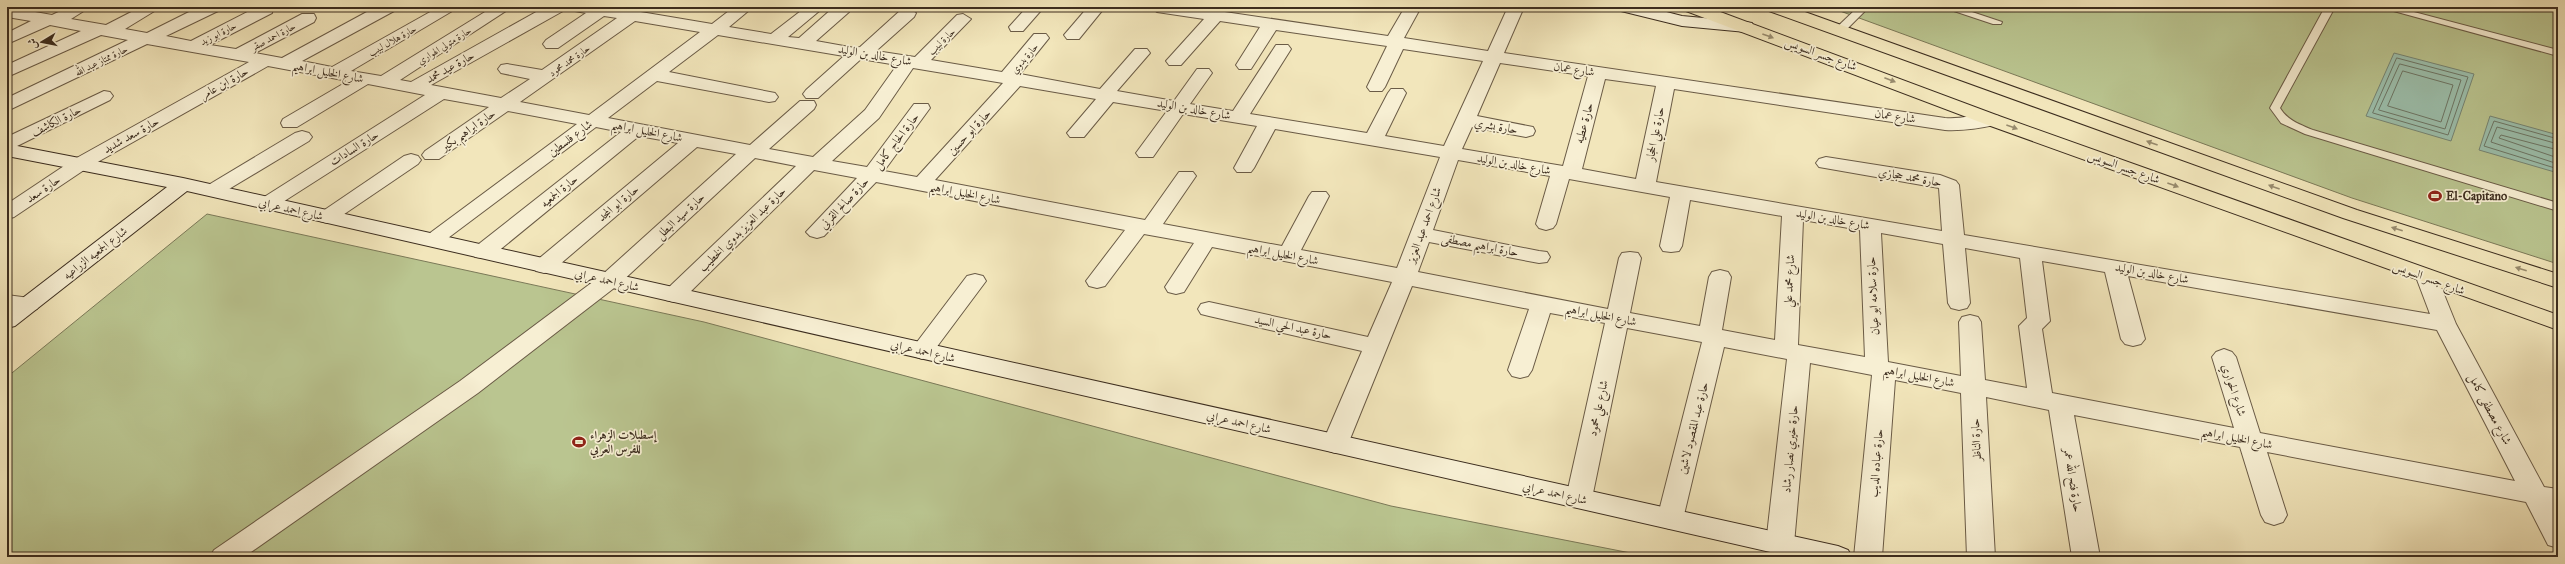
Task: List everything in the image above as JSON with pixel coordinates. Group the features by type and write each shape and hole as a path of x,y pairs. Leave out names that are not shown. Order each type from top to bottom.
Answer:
{"main road":[{"name":"شارع جسر السويس","path":"1692,7 1992,120 2558,323"},
{"path":"1775,7 2350,214 2558,281"}],"street":[{"path":"7,39 82,7"},
{"path":"7,72 153,7"},
{"name":"حارة ممتاز عبد الله","path":"7,106 212,7"},
{"name":"حارة ابن عامر","path":"183,106 388,7"},
{"name":"حارة هلال لبيب","path":"334,73 451,7"},
{"name":"حارة متولي الهواري","path":"384,82 504,7"},
{"name":"حارة عيد محمد","path":"413,88 556,7"},
{"name":"شارع خالد بن الوليد","path":"581,7 716,28 1107,94 2445,324"},
{"name":"شارع فلسطين","path":"433,240 745,7"},
{"path":"776,38 816,7"},
{"path":"1017,27 1036,7"},
{"path":"1073,34 1097,7"},
{"name":"شارع عمان","path":"1157,7 1223,13 1271,24 1945,124 1959,125 1992,120"},
{"path":"1376,87 1395,42 1413,7"},
{"name":"شارع احمد عبد العزيز","path":"1335,444 1405,277 1451,153 1516,7"},
{"path":"1627,7 1682,20 1746,28"},
{"path":"804,43 843,8"},
{"name":"حارة ابو زيد","path":"192,47 266,9"},
{"path":"552,44 602,10"},
{"name":"حارة سيد البطل","path":"224,557 469,387 610,280 810,99 914,10"},
{"name":"شارع الخليل ابراهيم","path":"7,12 636,129 2547,497"},
{"name":"حارة احمد صقر","path":"238,55 311,13"},
{"path":"1175,61 1223,13"},
{"name":"حارة محمد محمود","path":"504,105 633,15"},
{"name":"حارة لبيب","path":"872,114 914,62 963,19"},
{"path":"1245,65 1271,24"},
{"name":"حارة بدوي","path":"1012,78 1040,38"},
{"path":"1238,117 1282,49"},
{"path":"1077,134 1140,53"},
{"path":"464,59 488,64"},
{"path":"507,69 545,76"},
{"name":"حارة عطيه","path":"1546,224 1566,173 1598,72"},
{"path":"1146,152 1203,73"},
{"path":"654,75 768,97"},
{"path":"212,191 364,78"},
{"name":"حارة ابو حسين","path":"921,184 1012,78"},
{"name":"حارة علي الحجار","path":"1645,186 1666,82"},
{"name":"حارة السادات","path":"268,203 441,93"},
{"path":"1373,140 1397,93"},
{"name":"حارة الكاشف","path":"7,145 104,96"},
{"name":"حارة ابراهيم بكير","path":"432,155 504,105"},
{"name":"حارة سعد شديد","path":"80,164 183,106"},
{"name":"حارة الحاج كامل","path":"870,175 921,108"},
{"name":"حارة عبد العزيز بدوي الخطيب","path":"674,295 813,163 872,114"},
{"name":"حارة بشري","path":"1466,120 1526,131"},
{"path":"1244,168 1269,122"},
{"name":"حارة الجمعيه","path":"483,252 636,129"},
{"name":"حارة ابو المجد","path":"544,266 693,140"},
{"name":"شارع احمد عرابي","path":"7,150 183,184 1838,557"},
{"path":"327,217 411,160"},
{"name":"حارة محمد حجازي","path":"1826,163 1945,182 1949,185 1954,239 1965,312"},
{"name":"حارة سعد","path":"7,213 80,164"},
{"name":"حارة صالح القرني","path":"817,232 870,175"},
{"path":"1097,281 1186,176"},
{"name":"شارع الجمعيه الزراعيه","path":"7,321 183,184"},
{"path":"1671,246 1681,192"},
{"path":"1288,255 1319,196"},
{"name":"شارع محمد علي","path":"1792,212 1792,352"},
{"name":"حارة سلامه ابو عيان","path":"1870,225 1880,369"},
{"name":"حارة ابراهيم مصطفى","path":"1421,234 1539,257"},
{"path":"1176,287 1207,239"},
{"name":"حارة فتح الله عمر","path":"2030,252 2039,321 2030,326 2050,402 2086,557"},
{"name":"شارع علي محمود","path":"1578,498 1630,258"},
{"path":"2115,267 2133,339"},
{"name":"شارع مصطفى كامل","path":"2427,277 2445,324 2547,497 2558,538"},
{"name":"حارة عبد المقصود لاشين","path":"1670,519 1713,337 1720,278"},
{"path":"922,351 975,281"},
{"path":"7,302 29,304"},
{"path":"1520,370 1542,304"},
{"name":"حارة عبد الحي السيد","path":"1209,309 1376,346"},
{"name":"حارة الناظر","path":"1965,312 1973,387 1981,557"},
{"name":"حارة خيري نصار رشاد","path":"1780,544 1792,352"},
{"name":"شارع الحواري","path":"2224,357 2274,515"},
{"name":"حارة عباده الديب","path":"1868,557 1880,369"}],"lane":[{"path":"1839,31 1864,7"},
{"path":"1947,7 1996,22"},
{"path":"2330,7 2275,108 2278,114 2285,121 2309,132 2558,208"},
{"path":"2384,7 2558,53"}],"green space":[{"path":"1829,7 2558,7 2558,264 2352,198"},
{"name":"إسطبلات الزهراء للفرس العربي","path":"207,214 704,322 1391,506 1651,557 7,557 7,377"}],"water":[{"path":"2394,53 2474,74 2451,141 2366,116"},
{"path":"2490,116 2558,135 2558,173 2479,150"}],"place":[{"name":"El-Capitano","path":"2435,196"},
{"name":"إسطبلات الزهراء للفرس العربي","path":"579,442"}]}
